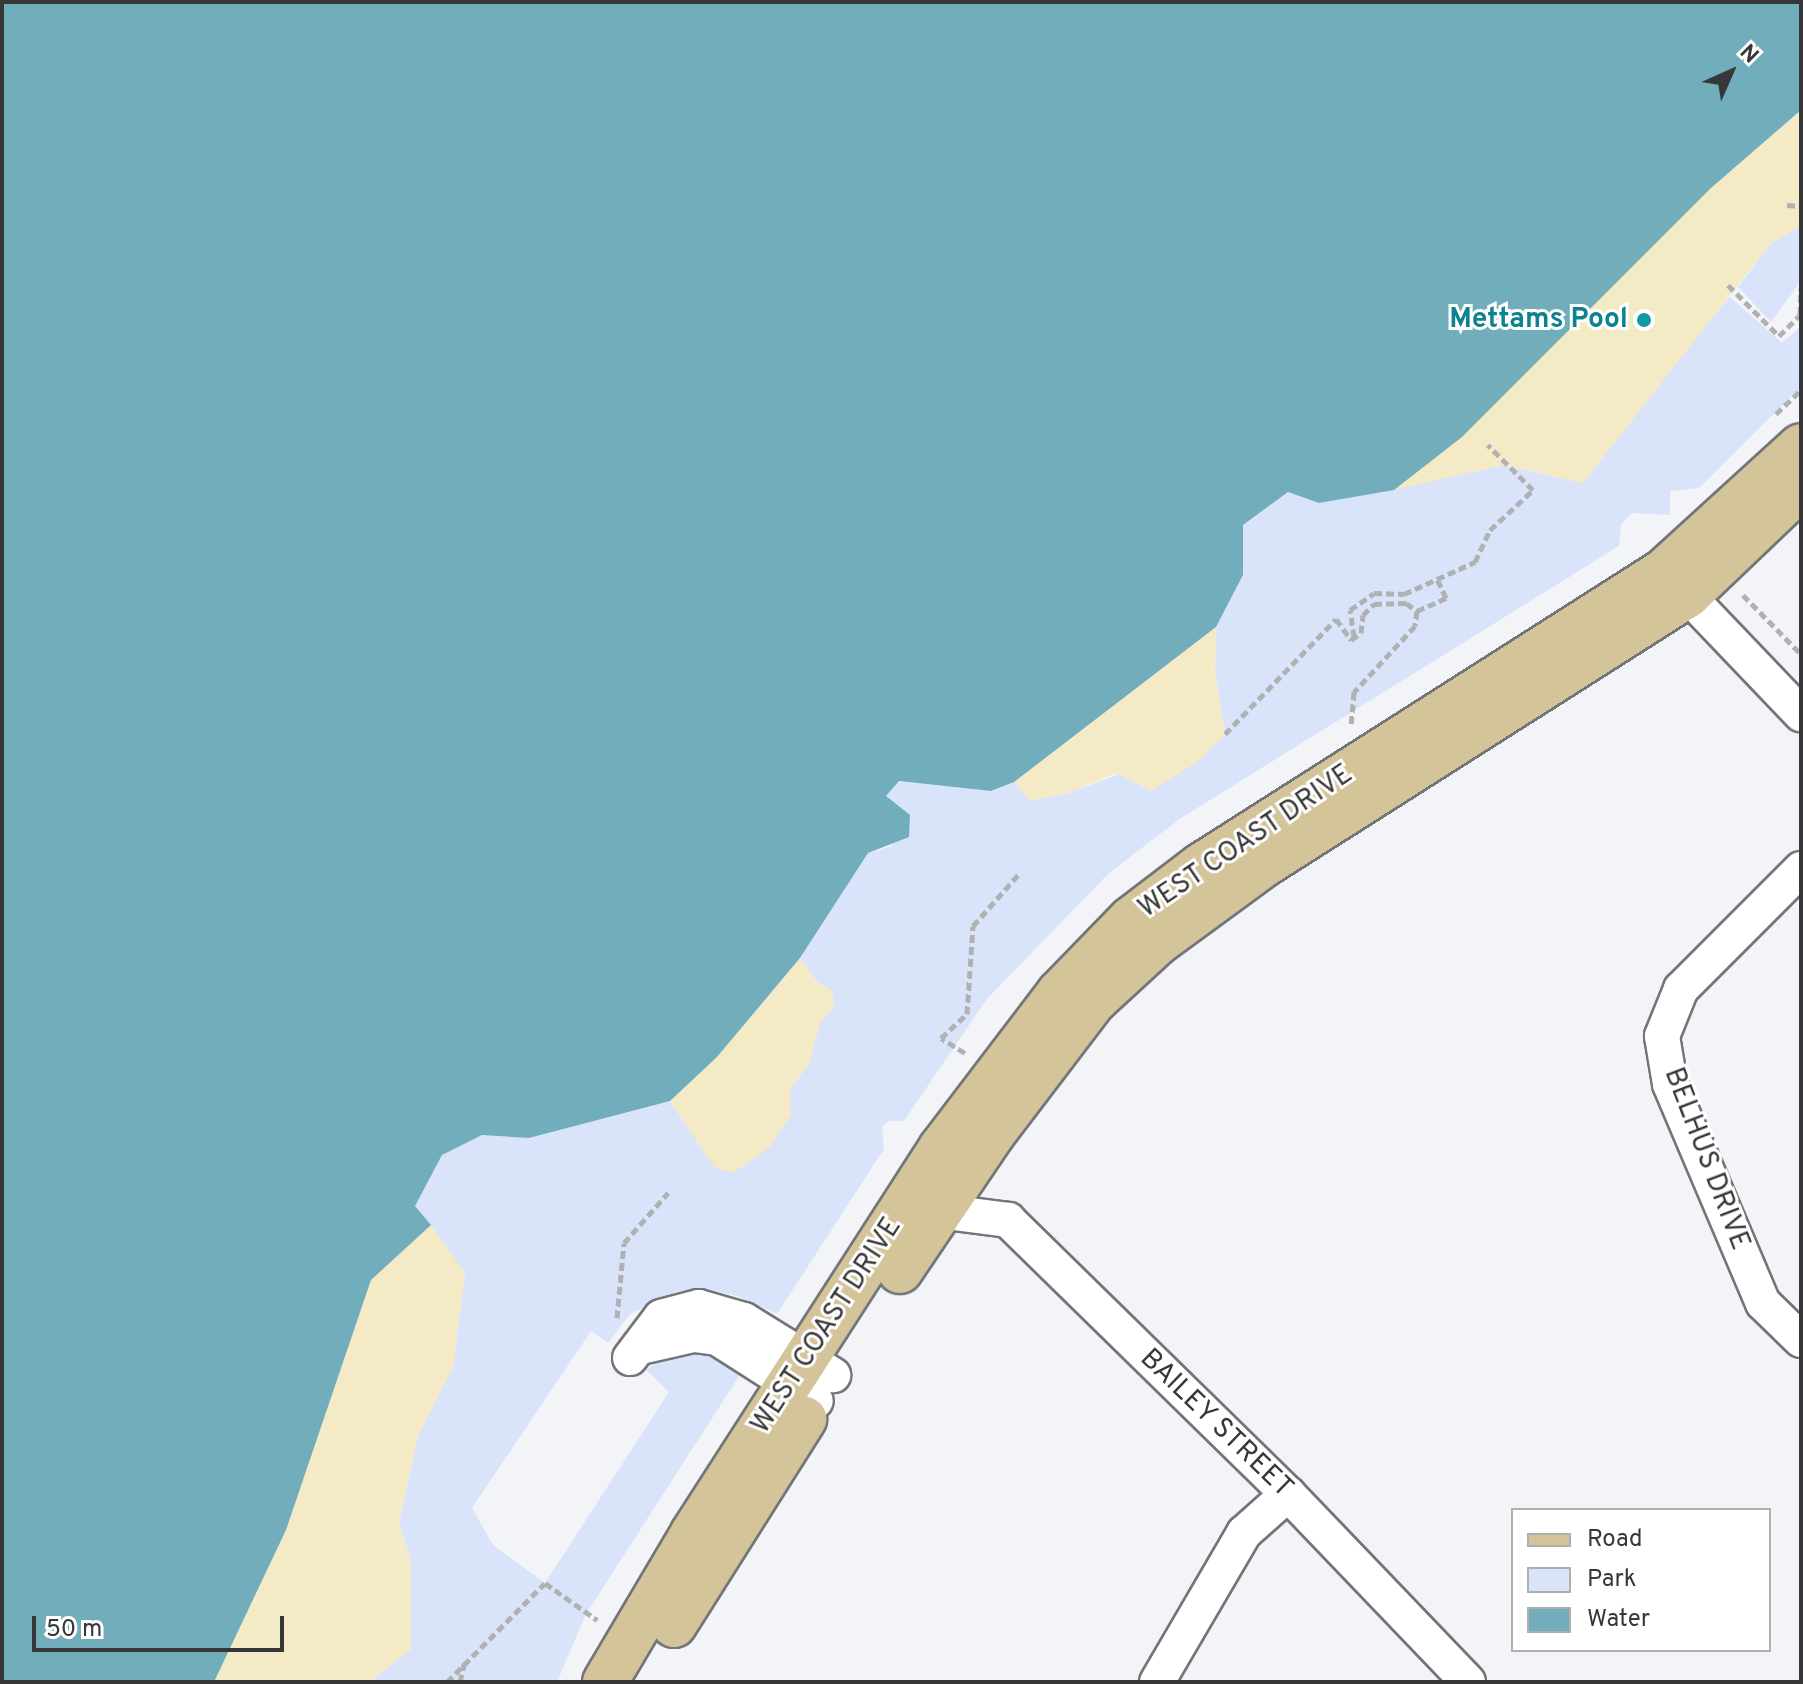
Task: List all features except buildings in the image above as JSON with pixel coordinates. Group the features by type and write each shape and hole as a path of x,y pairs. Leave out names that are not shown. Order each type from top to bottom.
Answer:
{"main road":[{"name":"WEST COAST DRIVE","path":"640,1682 941,1148 1059,993 1131,919 1202,865 1356,768 1676,583 1801,446"},
{"name":"WEST COAST DRIVE","path":"605,1682 693,1533 812,1380 1094,1001 1157,943 1265,864 1676,583 1801,487"}],"street":[{"path":"1676,583 1801,714"},
{"name":"BELHUS DRIVE","path":"1801,869 1681,989 1662,1036 1670,1084 1763,1303 1801,1340"},
{"name":"BAILEY STREET","path":"939,1211 1008,1220 1288,1494 1468,1682"},
{"path":"635,1352 694,1335 717,1338 812,1380"},
{"path":"1157,1682 1244,1533 1288,1494"}],"path":[{"path":"1787,205 1801,206"},
{"path":"1728,285 1779,336 1800,315 1801,287"},
{"path":"1354,637 1350,610 1374,593 1404,594 1475,562 1490,530 1533,490 1488,445"},
{"path":"1417,611 1446,598 1437,579"},
{"path":"1225,734 1336,619 1346,639 1361,633 1363,615 1374,604 1406,603 1417,611"},
{"path":"1356,768 1350,707 1354,692 1415,626 1417,611"},
{"path":"965,1053 941,1038 967,1014 973,926 1018,875"},
{"path":"635,1352 619,1332 615,1308 624,1243 668,1193"},
{"path":"447,1682 465,1660 545,1583 597,1620"},
{"path":"460,1682 465,1660"}],"green space":[{"path":"1801,226 1801,281 1771,322 1738,287 1771,243"},
{"path":"1730,297 1782,343 1801,326 1801,387 1699,488 1670,491 1670,515 1632,513 1621,524 1619,546 1181,818 1109,873 986,1000 904,1121 889,1121 882,1127 884,1149 777,1314 737,1296 705,1289 677,1292 630,1314 608,1343 591,1331 472,1508 493,1545 545,1583 669,1392 646,1370 669,1353 710,1346 745,1367 586,1614 557,1682 369,1682 411,1649 411,1562 399,1522 418,1436 453,1367 465,1273 414,1206 442,1155 482,1135 529,1138 670,1101 715,1167 808,1066 820,1023 834,1007 832,991 816,981 800,958 868,853 892,846 886,796 899,781 991,791 1014,782 1031,800 1069,793 1225,734 1215,671 1216,627 1243,575 1243,525 1288,492 1319,503 1504,465 1583,483 1689,342"}],"sand":[{"name":"Mettams Pool","path":"1801,110 1801,226 1771,243 1583,483 1504,465 1394,490 1462,437 1711,188"},
{"path":"1216,627 1215,671 1225,734 1197,762 1151,791 1116,773 1069,793 1030,801 1014,782"},
{"path":"800,958 816,981 832,991 834,1007 820,1023 808,1066 790,1089 791,1115 769,1148 733,1173 715,1168 670,1101 717,1057"},
{"path":"431,1225 465,1273 453,1367 418,1436 399,1522 411,1562 411,1649 369,1682 214,1682 286,1530 371,1280"}],"water":[{"path":"2,2 1801,2 1801,110 1711,188 1462,437 1394,490 1319,503 1288,492 1243,525 1243,575 1216,627 1014,782 991,791 899,781 886,796 910,815 909,837 868,853 800,958 717,1057 670,1101 529,1138 482,1135 442,1155 415,1206 431,1225 371,1280 286,1530 214,1682 2,1682"}],"place":[{"name":"Mettams Pool","path":"1644,320"}]}
